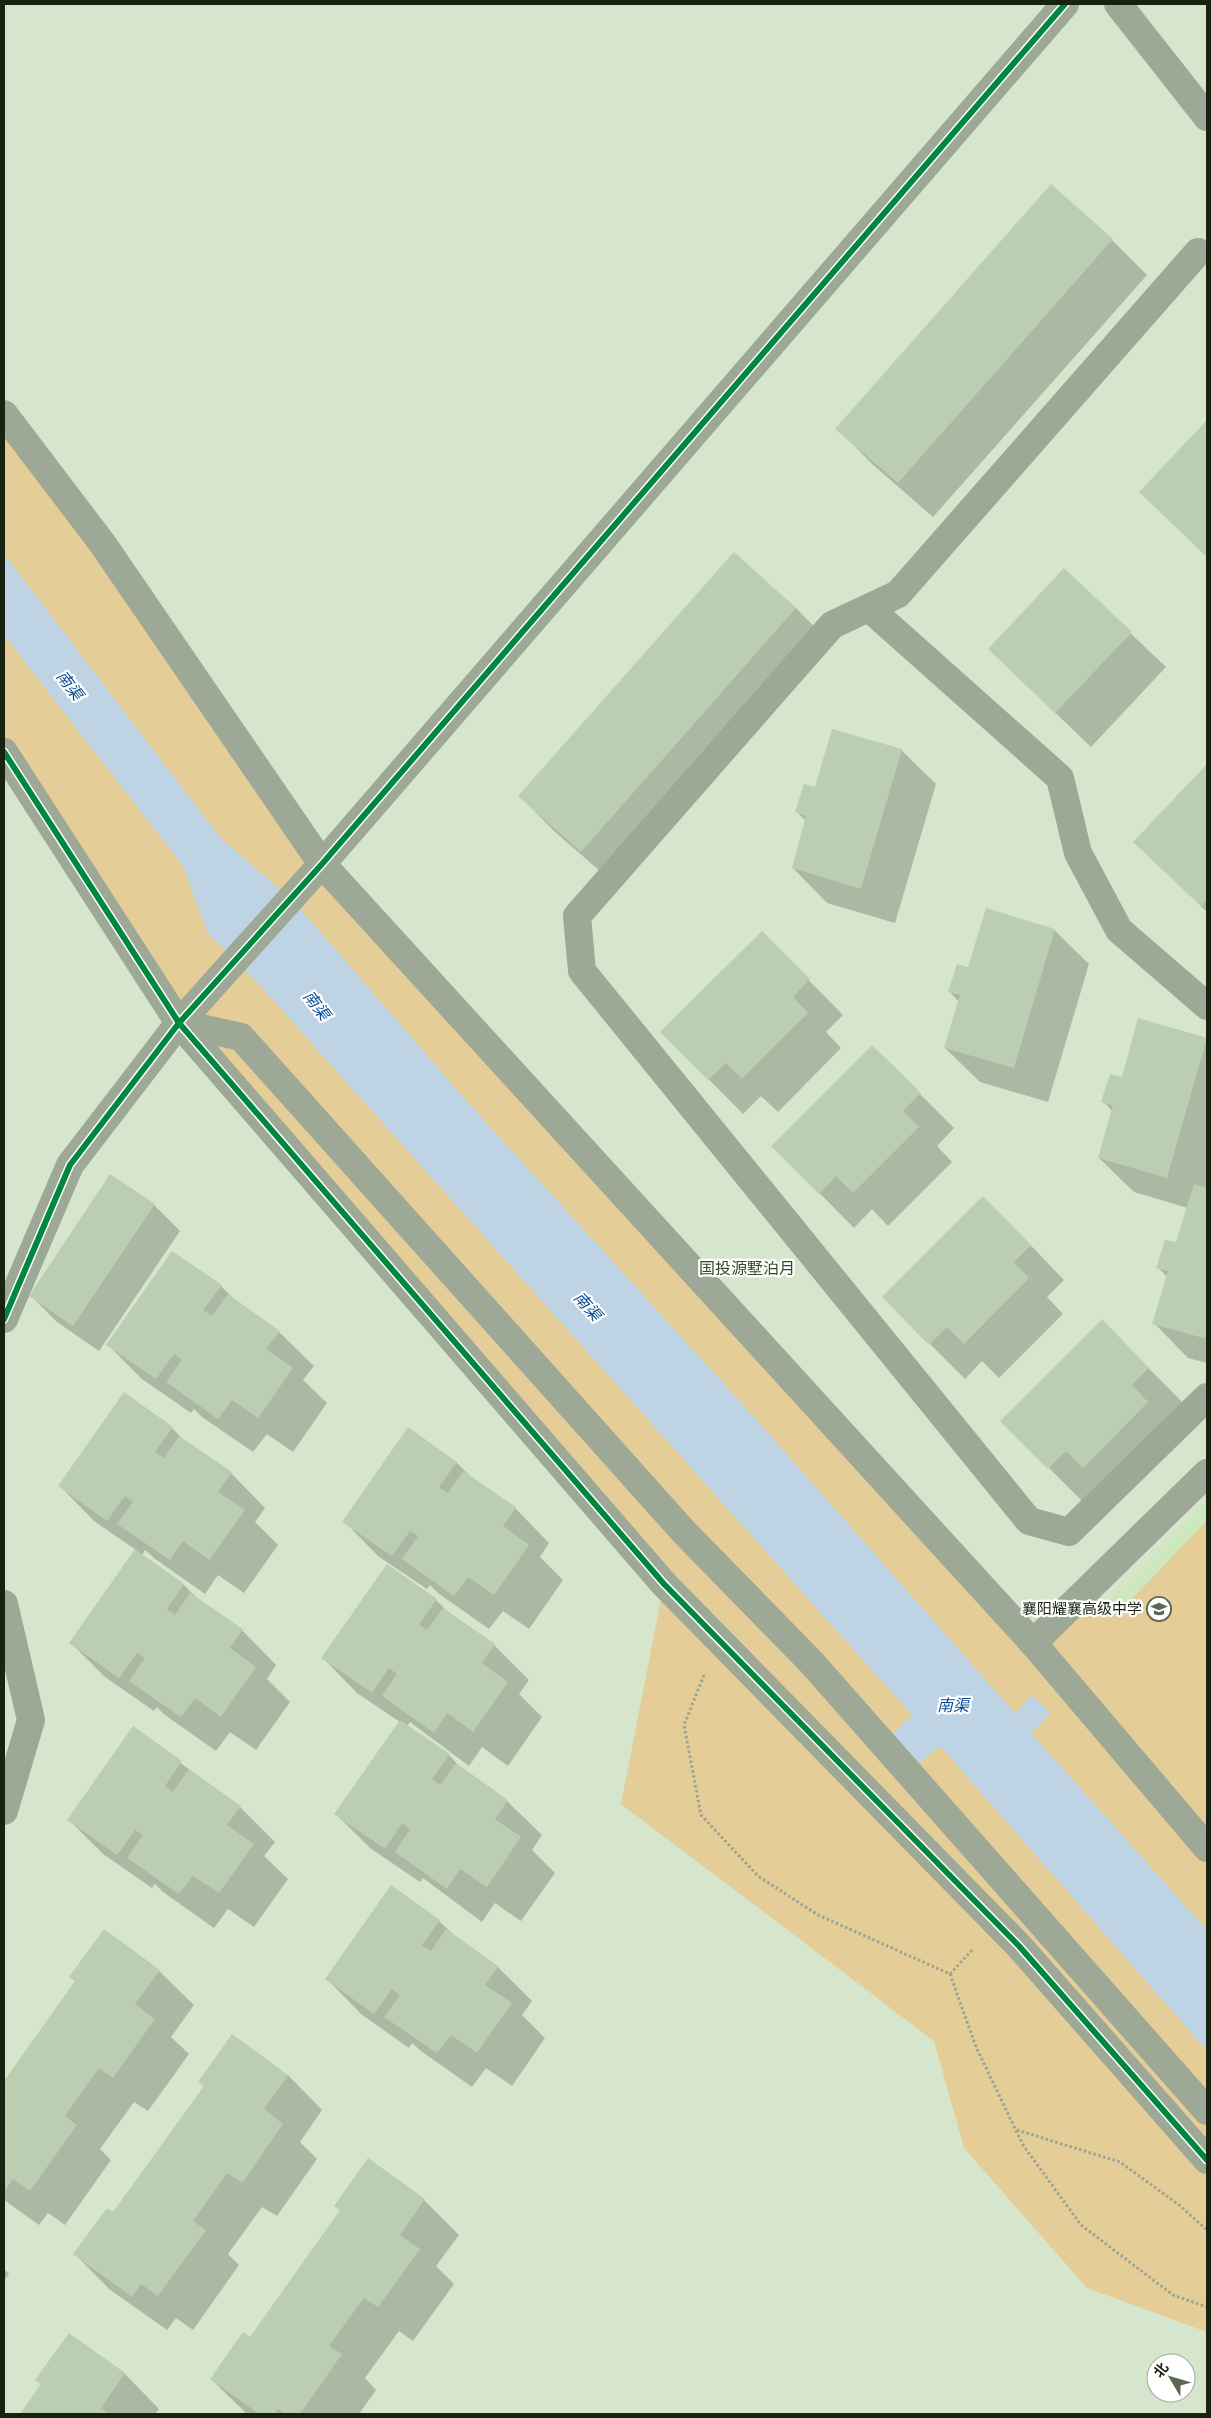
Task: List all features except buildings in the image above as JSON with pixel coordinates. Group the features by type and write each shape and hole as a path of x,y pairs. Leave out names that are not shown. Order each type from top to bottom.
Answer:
{"street":[{"path":"4,1319 70,1165 179,1023 322,864 1065,4"},
{"path":"1118,4 1207,117"},
{"path":"1198,252 898,594 832,625 577,916 582,971 1029,1521 1069,1532 1207,1397"},
{"path":"4,414 102,543 322,864 1033,1643 1207,1848"},
{"path":"869,608 1060,778 1078,853 1118,930 1207,1006"},
{"path":"4,752 179,1023 664,1584 1019,1946 1207,2160"},
{"path":"179,1023 241,1037 684,1532 812,1663 1207,2111"},
{"path":"1033,1643 1207,1473"},
{"path":"4,1604 31,1720 4,1811"}],"path":[{"path":"718,1639 684,1725 701,1815 758,1876 818,1915 950,1974 976,2047 1023,2145 1081,2225 1173,2295 1207,2307"},
{"path":"1016,2130 1120,2162 1179,2205 1207,2230"}],"shaded area":[{"path":"4,414 322,864 1033,1643 1106,1602 1117,1615 1207,1520 1207,2332 1087,2288 964,2148 934,2041 621,1804 664,1584 179,1023 4,773"},
{"name":"襄阳耀襄高级中学","path":"1207,1500 1207,1712 1106,1602"}],"water":[{"name":"南渠","path":"4,554 220,837 294,902 473,1108 746,1408 1015,1713 1032,1695 1050,1713 1031,1733 1207,1930 1207,2051 940,1746 917,1765 891,1735 912,1715 264,990 207,932 183,866 4,635"}],"cycle path":[{"path":"4,1319 70,1165 179,1023 322,864 1065,4"},
{"path":"4,752 179,1023 664,1584 1019,1946 1207,2160"}],"place":[{"name":"襄阳耀襄高级中学","path":"1159,1609"}],"district":[{"name":"国投源墅泊月","path":"747,1268"}]}
